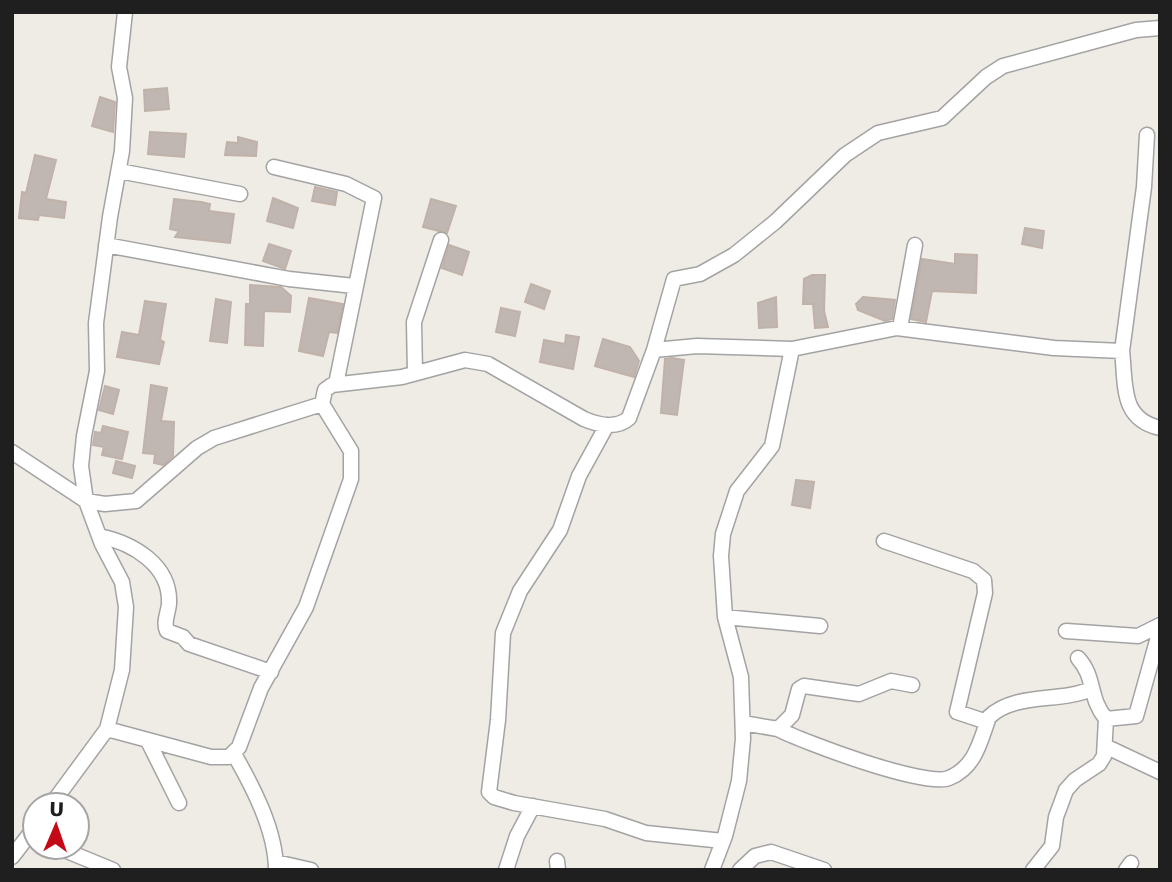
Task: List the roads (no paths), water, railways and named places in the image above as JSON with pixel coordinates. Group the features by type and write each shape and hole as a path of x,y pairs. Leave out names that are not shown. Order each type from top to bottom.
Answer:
{"street":[{"path":"61,791 107,729 122,670 127,607 122,582 99,537 86,500 82,452 97,371 96,323 119,171 125,106 119,67 125,12"},
{"path":"311,870 276,866 252,789 234,754 257,697 306,607 351,479 351,452 322,404 325,390 336,384 415,373 465,360 481,361 584,419 607,425 622,424 629,418 654,349 672,282 677,278 700,274 734,255 775,222 845,155 868,139 889,130 942,118 986,77 1003,66 1136,30 1160,28"},
{"path":"1147,135 1144,187 1122,351 1132,411 1138,421 1160,428"},
{"path":"274,167 345,184 374,198 336,384"},
{"path":"119,171 240,194"},
{"path":"415,373 413,338 416,314 441,240"},
{"path":"106,245 289,279 354,286"},
{"path":"900,328 915,245"},
{"path":"654,349 698,346 792,349 900,328 1054,348 1122,351"},
{"path":"733,870 713,867 739,781 743,723 741,677 725,617 721,556 723,534 737,491 772,446 792,349"},
{"path":"12,452 86,500 104,504 136,501 197,448 214,438 322,404"},
{"path":"607,425 579,476 560,530 520,591 503,633 489,792 494,797 605,819 646,833 723,841"},
{"path":"99,537 121,541 163,572 169,598 165,623 167,631 183,637 189,644 271,672"},
{"path":"884,541 973,571 984,580 985,593 957,712 987,722"},
{"path":"725,617 820,626"},
{"path":"1066,631 1138,636 1160,628"},
{"path":"1106,719 1136,716 1160,628"},
{"path":"1033,870 1052,846 1056,817 1066,790 1075,780 1099,764 1105,746 1106,719 1094,704 1089,671 1078,658"},
{"path":"778,729 792,715 799,690 804,686 859,694 891,681 912,685"},
{"path":"743,723 778,729 806,743 881,767 926,779 945,780 961,771 974,758 989,717 1002,707 1091,689"},
{"path":"107,729 149,743 211,757 234,754"},
{"path":"149,743 180,803"},
{"path":"1105,746 1160,772"},
{"path":"506,870 517,836 533,806"},
{"path":"740,870 755,856 771,852 824,870"},
{"path":"91,861 113,870"}]}
